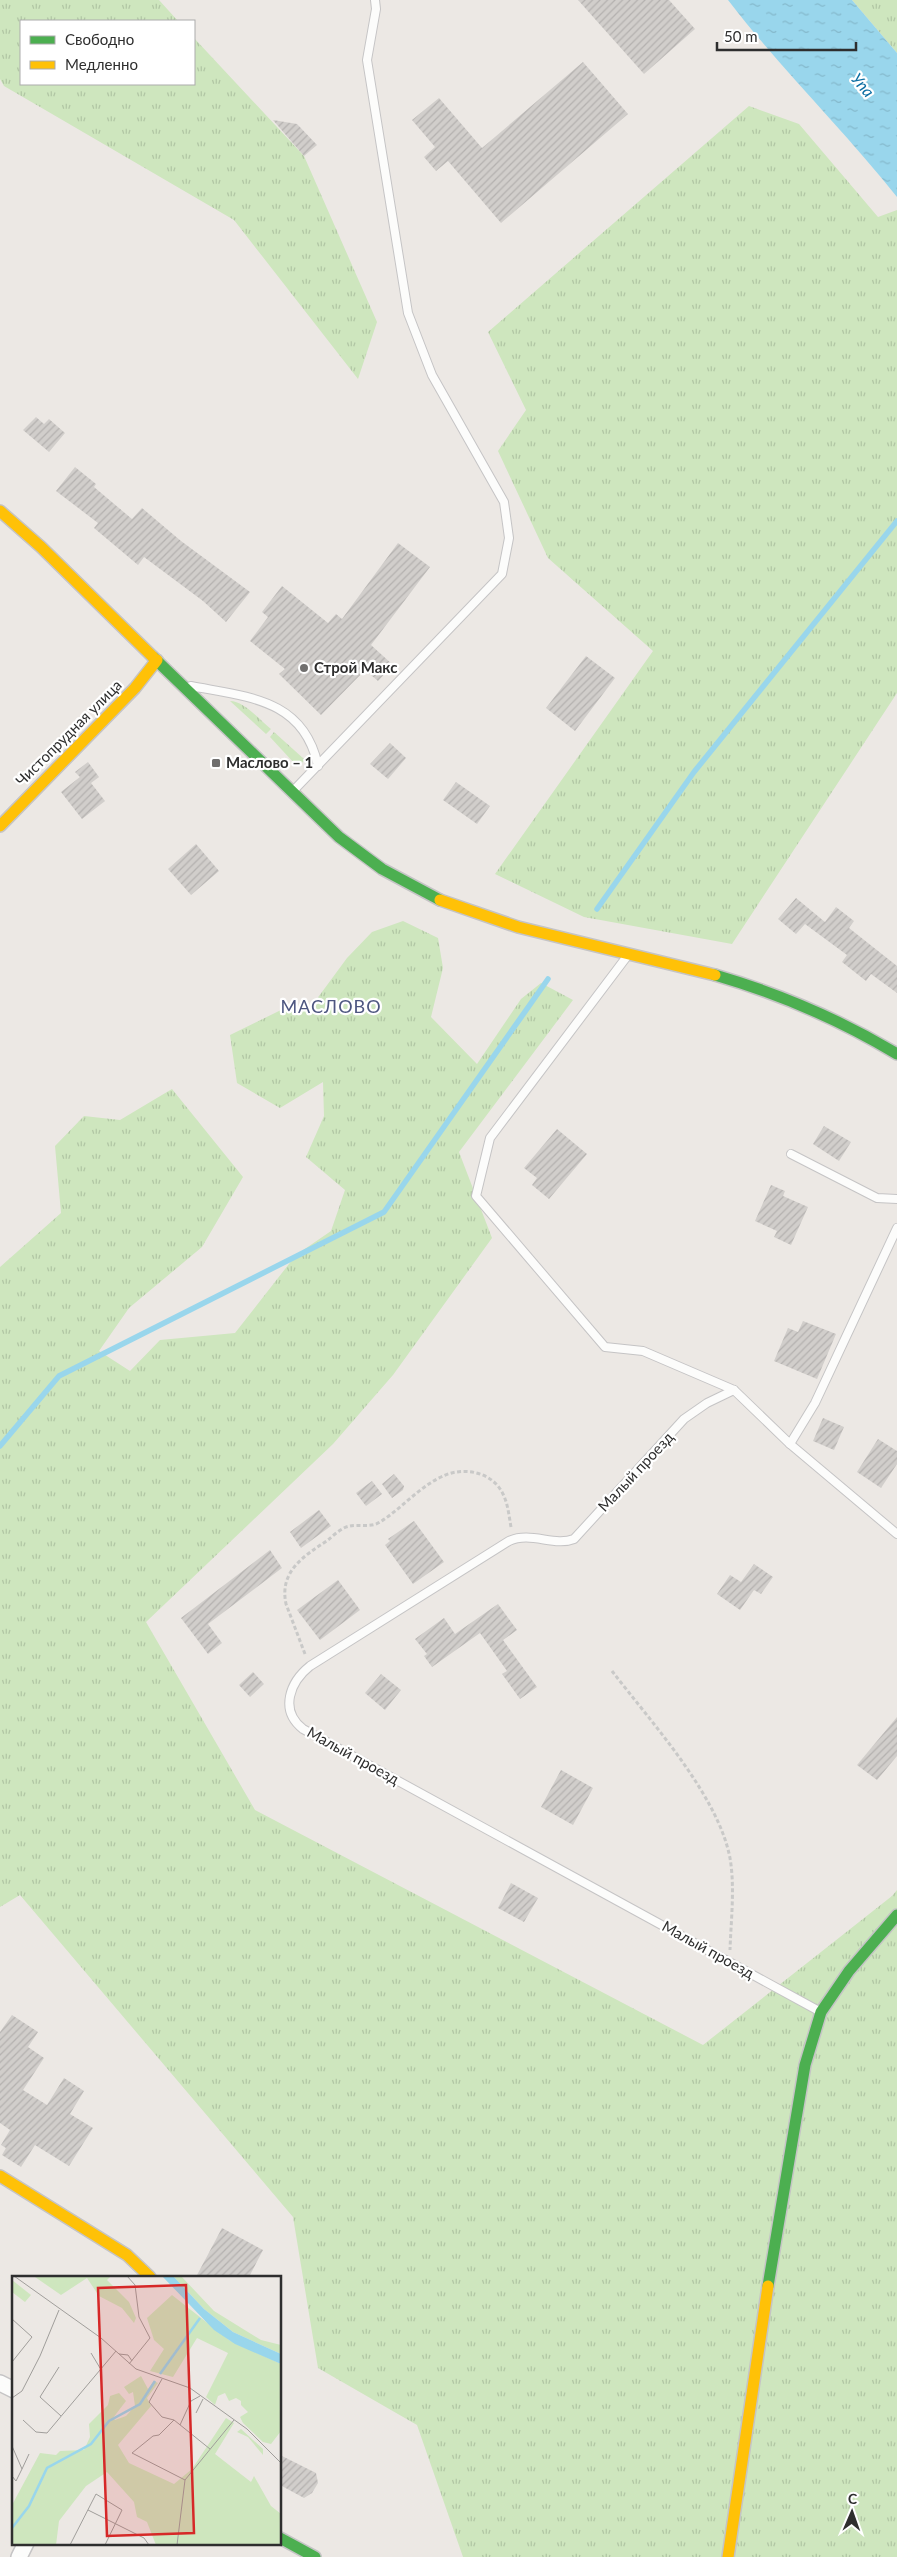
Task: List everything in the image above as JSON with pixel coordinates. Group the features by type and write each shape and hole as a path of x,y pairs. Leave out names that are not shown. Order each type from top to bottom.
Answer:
{"street":[{"path":"0,511 157,660 291,792 357,853 404,883 452,907 519,927 721,975 783,996 829,1014 897,1054"},
{"name":"Чистопрудная улица","path":"0,826 134,688 157,660"},
{"path":"728,2557 789,2156 805,2065 821,2012 849,1971 897,1915"},
{"path":"0,2176 127,2255 149,2276"},
{"path":"0,2383 12,2389"},
{"path":"281,2539 315,2557"},
{"path":"19,2557 26,2544"}],"lane":[{"path":"291,792 502,574 510,538 504,502 486,466 432,375 408,313 367,60 376,9 375,0"},
{"path":"182,685 244,696 276,706 296,721 305,731 314,747 318,766"},
{"path":"629,953 490,1138 476,1196 605,1347 643,1350 734,1390 790,1444 897,1534"},
{"path":"790,1154 877,1198 897,1199"},
{"path":"790,1444 815,1403 897,1228"},
{"name":"Малый проезд","path":"734,1390 707,1403 684,1419 572,1540 528,1536 513,1539 310,1666 295,1680 289,1698 290,1713 303,1729 821,2012"}],"path":[{"path":"310,1666 286,1604 286,1582 296,1563 344,1528 351,1525 376,1524 440,1477 467,1471 487,1476 501,1490 513,1539"},
{"path":"612,1671 698,1784 722,1833 731,1868 730,1962"}],"green space":[{"path":"0,0 159,0 177,20 20,20 20,85 195,85 195,39 304,156 377,322 358,379 234,220 4,86 0,79"},
{"path":"852,0 897,0 897,53"},
{"path":"749,106 799,124 878,217 897,210 897,693 732,944 584,917 495,874 653,651 548,558 498,451 526,410 488,332"},
{"path":"230,701 246,707 271,729 266,734"},
{"path":"274,732 304,759 303,762 299,764 294,763 270,737"},
{"path":"403,921 438,938 443,968 431,1017 477,1064 521,999 541,983 573,1000 459,1152 492,1238 393,1375 333,1444 146,1622 255,1810 703,2045 892,1896 897,1890 897,2557 463,2557 417,2425 318,2368 293,2217 20,1895 0,1907 0,1267 61,1213 55,1146 84,1116 120,1120 172,1089 243,1177 202,1247 129,1308 99,1351 130,1371 160,1340 235,1333 296,1255 331,1231 345,1190 306,1157 324,1116 323,1082 280,1108 237,1083 230,1035 281,1010 308,1011 347,958 372,932"}],"water":[{"name":"Упа","path":"728,0 852,0 897,53 897,197 769,50"}],"building":[{"path":"578,0 669,0 695,29 644,74"},
{"path":"583,62 628,114 501,223 448,161 436,171 424,157 435,147 412,120 439,98 482,148"},
{"path":"273,120 297,124 317,145 304,156"},
{"path":"36,417 44,424 49,419 65,433 49,452 23,430"},
{"path":"75,467 96,484 94,487 132,519 142,508 181,541 250,592 226,622 203,601 144,557 138,565 94,528 98,523 56,491"},
{"path":"398,543 430,567 371,645 393,665 378,681 365,670 321,715 279,674 285,669 250,641 268,617 262,612 282,586 328,623 336,614 342,619"},
{"path":"586,656 615,678 575,731 546,708"},
{"path":"390,743 406,758 388,779 370,764"},
{"path":"88,762 99,777 91,783 105,801 82,819 61,792 80,777 75,772"},
{"path":"456,782 490,806 477,824 443,800"},
{"path":"196,844 219,871 191,895 168,869"},
{"path":"796,898 825,922 836,907 854,921 849,928 897,966 897,993 871,974 866,981 842,962 847,955 805,924 796,934 778,919"},
{"path":"824,1126 851,1142 839,1161 813,1144"},
{"path":"557,1129 587,1154 549,1199 532,1185 537,1178 524,1168"},
{"path":"771,1185 785,1191 783,1196 808,1207 791,1245 774,1237 777,1231 755,1221"},
{"path":"803,1321 836,1334 817,1379 774,1361 788,1328 798,1332"},
{"path":"823,1418 844,1427 834,1450 813,1441"},
{"path":"878,1439 897,1451 897,1464 881,1488 857,1472"},
{"path":"394,1474 404,1486 403,1490 392,1498 382,1484"},
{"path":"372,1481 382,1494 366,1506 356,1493"},
{"path":"319,1510 331,1526 301,1548 290,1532"},
{"path":"414,1521 444,1562 413,1584 385,1545 390,1541 388,1539"},
{"path":"270,1550 282,1568 208,1624 222,1643 208,1654 181,1618"},
{"path":"754,1564 773,1577 761,1594 754,1590 740,1610 717,1594 730,1575 741,1582"},
{"path":"338,1580 360,1610 320,1640 297,1610"},
{"path":"498,1604 517,1630 503,1640 537,1687 520,1699 502,1674 507,1671 480,1633 432,1667 424,1656 427,1654 415,1639 444,1618 455,1634"},
{"path":"253,1672 264,1684 250,1697 239,1685"},
{"path":"381,1674 401,1690 385,1710 365,1693"},
{"path":"897,1717 897,1756 877,1780 857,1765"},
{"path":"561,1770 593,1788 573,1825 541,1807"},
{"path":"511,1883 538,1898 524,1922 498,1908"},
{"path":"12,2015 38,2032 28,2047 44,2058 23,2090 47,2105 64,2078 84,2091 70,2114 93,2128 69,2166 35,2145 21,2167 2,2155 6,2148 1,2145 10,2130 0,2123 0,2032"},
{"path":"222,2228 263,2250 250,2276 197,2276"},
{"path":"281,2456 316,2473 318,2483 312,2493 304,2498 281,2486"}],"waterway":[{"path":"597,909 694,772 897,521"},
{"path":"0,1446 59,1376 384,1212 548,979"}],"traffic: fast":[{"path":"153,657 339,837 382,869 440,900"},
{"path":"715,975 786,999 831,1019 897,1054"},
{"path":"768,2286 805,2065 821,2012 849,1971 897,1915"},
{"path":"281,2539 315,2557"}],"traffic: slow":[{"path":"0,511 41,547 153,657"},
{"path":"0,826 135,688 157,660"},
{"path":"440,900 518,927 715,975"},
{"path":"0,2176 127,2255 149,2276"},
{"path":"728,2557 768,2286"}],"place":[{"name":"Строй Макс","path":"304,668"},
{"name":"Маслово – 1","path":"216,763"}],"district":[{"name":"МАСЛОВО","path":"331,1007"}]}
